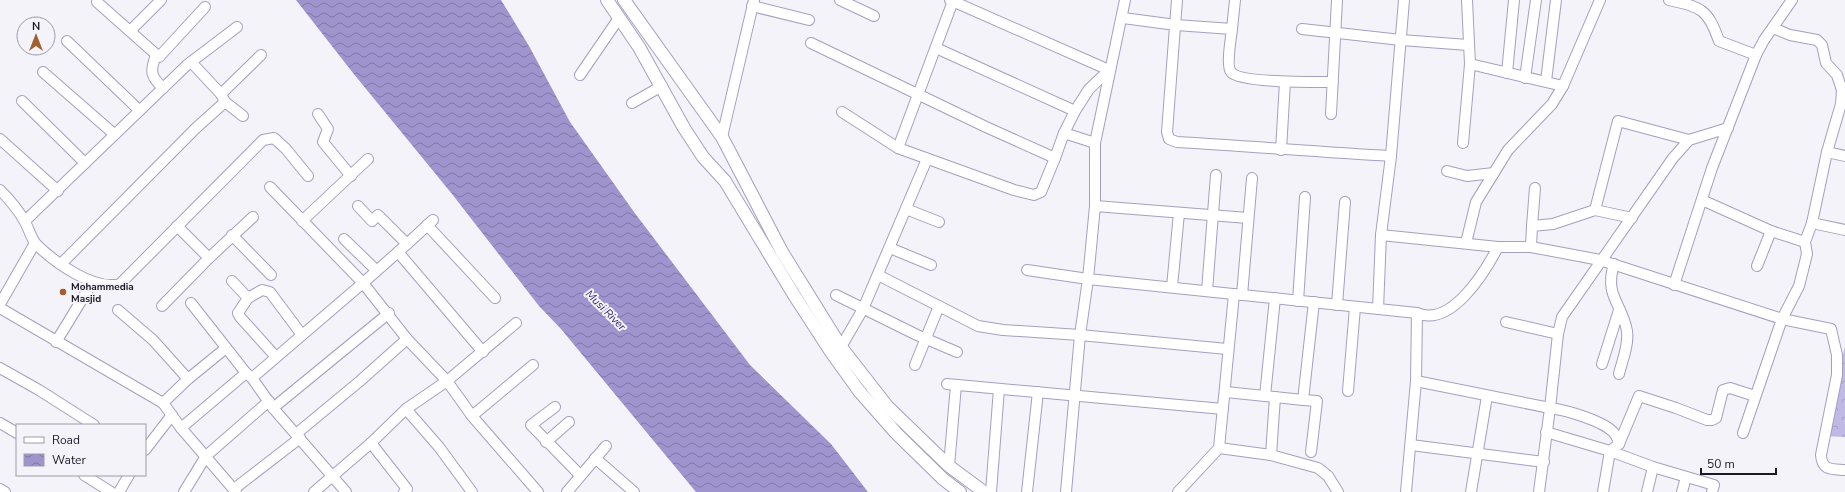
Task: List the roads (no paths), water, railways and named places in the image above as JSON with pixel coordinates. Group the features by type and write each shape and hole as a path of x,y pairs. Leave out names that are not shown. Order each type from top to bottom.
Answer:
{"street":[{"path":"130,31 161,0"},
{"path":"607,0 639,47 684,128 703,158 725,181 841,347 887,406 948,466 984,492"},
{"path":"624,0 722,137 777,255 831,352 859,392 896,433 943,479 960,492"},
{"path":"840,0 874,16"},
{"path":"1066,492 1080,335 1088,279 1095,206 1095,143 1109,70 1123,18 1125,0"},
{"path":"1177,0 1167,132 1170,139 1177,142 1257,146 1281,150 1391,156"},
{"path":"1235,0 1229,65 1230,72 1237,77 1285,82 1333,82"},
{"path":"1331,114 1338,0"},
{"path":"1378,309 1381,236 1391,156 1404,0"},
{"path":"1463,143 1470,64 1467,0"},
{"path":"1507,73 1514,0"},
{"path":"1525,78 1536,0"},
{"path":"1546,81 1556,0"},
{"path":"1466,243 1476,202 1508,150 1552,104 1563,86 1600,0"},
{"path":"1669,0 1693,5 1702,10 1714,24 1719,41 1756,55"},
{"path":"1674,285 1712,168 1756,55 1792,0"},
{"path":"898,148 936,48 951,1 1109,70"},
{"path":"97,2 159,57 205,7"},
{"path":"722,137 753,3 809,20"},
{"path":"580,75 619,18"},
{"path":"1123,18 1176,25 1232,29"},
{"path":"25,221 58,191 139,110 191,62 237,27"},
{"path":"1743,433 1782,319 1799,286 1806,254 1805,242 1812,223 1827,152 1843,105 1842,90 1837,75 1826,63 1822,45 1818,40 1790,34 1773,28"},
{"path":"1302,29 1401,40 1468,45"},
{"path":"67,41 139,110"},
{"path":"811,43 986,128 1055,158"},
{"path":"936,48 1075,111"},
{"path":"156,55 151,69 154,79 163,88"},
{"path":"61,264 196,128 261,55"},
{"path":"191,62 223,98 243,116"},
{"path":"1470,64 1563,86"},
{"path":"842,112 898,148 1014,190 1034,195 1041,192 1064,133 1075,111 1089,88 1109,70"},
{"path":"43,72 114,134"},
{"path":"1281,150 1285,82"},
{"path":"632,103 662,86"},
{"path":"22,101 85,163"},
{"path":"318,114 328,129 323,142 351,176"},
{"path":"1595,210 1618,120 1689,140"},
{"path":"1539,492 1544,462 1546,432 1558,334 1562,317 1600,260 1632,218 1673,158 1689,140 1728,128"},
{"path":"1064,133 1095,143"},
{"path":"0,190 25,221 35,243 61,264 92,282 111,286 120,284 263,140 274,138 286,149 308,176"},
{"path":"0,139 58,191"},
{"path":"1827,152 1845,156"},
{"path":"302,221 368,159"},
{"path":"841,347 863,309 927,159"},
{"path":"1447,171 1467,176 1494,172"},
{"path":"1208,291 1216,175"},
{"path":"1178,492 1219,448 1226,392 1227,349 1238,294 1252,178"},
{"path":"270,187 363,283 389,314 407,339 447,381 472,416 538,492"},
{"path":"1530,247 1534,188"},
{"path":"1298,301 1305,197"},
{"path":"1702,200 1771,231 1805,242"},
{"path":"1337,305 1345,202"},
{"path":"358,206 372,221 378,215 407,244"},
{"path":"1095,206 1179,213 1214,214 1248,218"},
{"path":"906,209 939,222"},
{"path":"1532,226 1554,224 1595,210 1632,218"},
{"path":"1172,288 1179,213"},
{"path":"162,306 232,235 253,217"},
{"path":"181,428 276,357 363,283 430,223 495,298"},
{"path":"1812,223 1845,230"},
{"path":"177,226 209,258"},
{"path":"1757,266 1771,231"},
{"path":"232,235 271,275"},
{"path":"1381,236 1498,247 1530,247 1600,260 1782,319 1831,329 1837,355 1837,375 1821,455 1824,466 1830,469 1845,470"},
{"path":"344,239 376,270"},
{"path":"0,304 35,243"},
{"path":"1027,270 1088,279 1416,313 1425,317 1436,315 1447,310 1476,285 1487,269 1498,247"},
{"path":"890,248 931,265"},
{"path":"398,252 483,352"},
{"path":"1614,264 1610,276 1610,289 1627,331 1627,340 1620,374"},
{"path":"878,275 978,326 1003,330 1080,335 1227,349"},
{"path":"232,280 248,298"},
{"path":"56,342 92,282"},
{"path":"276,357 238,313 248,298 262,290 270,292 302,335"},
{"path":"836,295 926,339 957,352"},
{"path":"1265,396 1275,298"},
{"path":"1303,400 1314,302"},
{"path":"191,303 271,404 346,492"},
{"path":"915,365 940,306"},
{"path":"1348,392 1355,307"},
{"path":"0,308 163,403 181,428 235,491 407,339"},
{"path":"118,310 153,340 188,379"},
{"path":"1602,364 1618,310"},
{"path":"1406,492 1416,381 1416,313"},
{"path":"184,492 206,456 271,404 389,314"},
{"path":"1506,322 1558,334"},
{"path":"314,492 371,443 406,409 447,381 516,323"},
{"path":"163,403 188,379 226,348"},
{"path":"472,416 533,365"},
{"path":"0,368 39,390 92,424"},
{"path":"1416,381 1487,396 1561,409 1608,427 1616,434 1619,444"},
{"path":"948,466 952,385 1223,409"},
{"path":"1603,492 1610,451 1619,444 1639,396 1707,420 1712,420 1716,418 1724,390 1730,388 1755,396"},
{"path":"991,492 999,389"},
{"path":"1027,492 1038,392"},
{"path":"1226,392 1317,401 1311,452"},
{"path":"1470,492 1487,396"},
{"path":"1271,455 1275,397"},
{"path":"555,407 531,425 580,476"},
{"path":"406,409 439,447 472,492"},
{"path":"146,449 172,415"},
{"path":"546,442 569,422"},
{"path":"0,423 16,432"},
{"path":"1546,432 1714,485 1712,492"},
{"path":"371,443 407,491"},
{"path":"1411,445 1544,462"},
{"path":"567,492 606,446"},
{"path":"1219,448 1271,455 1318,468 1328,476 1338,492"},
{"path":"595,458 634,492"},
{"path":"1647,492 1653,467"},
{"path":"86,476 111,492"},
{"path":"119,492 128,476"},
{"path":"1682,492 1686,477"},
{"path":"0,489 5,492"}],"water":[{"name":"Musi River","path":"296,0 501,0 529,46 570,122 634,212 750,365 831,444 868,492 696,492 561,329 539,306 452,194 353,73"}],"place":[{"name":"Mohammedia Masjid","path":"63,292"}]}
